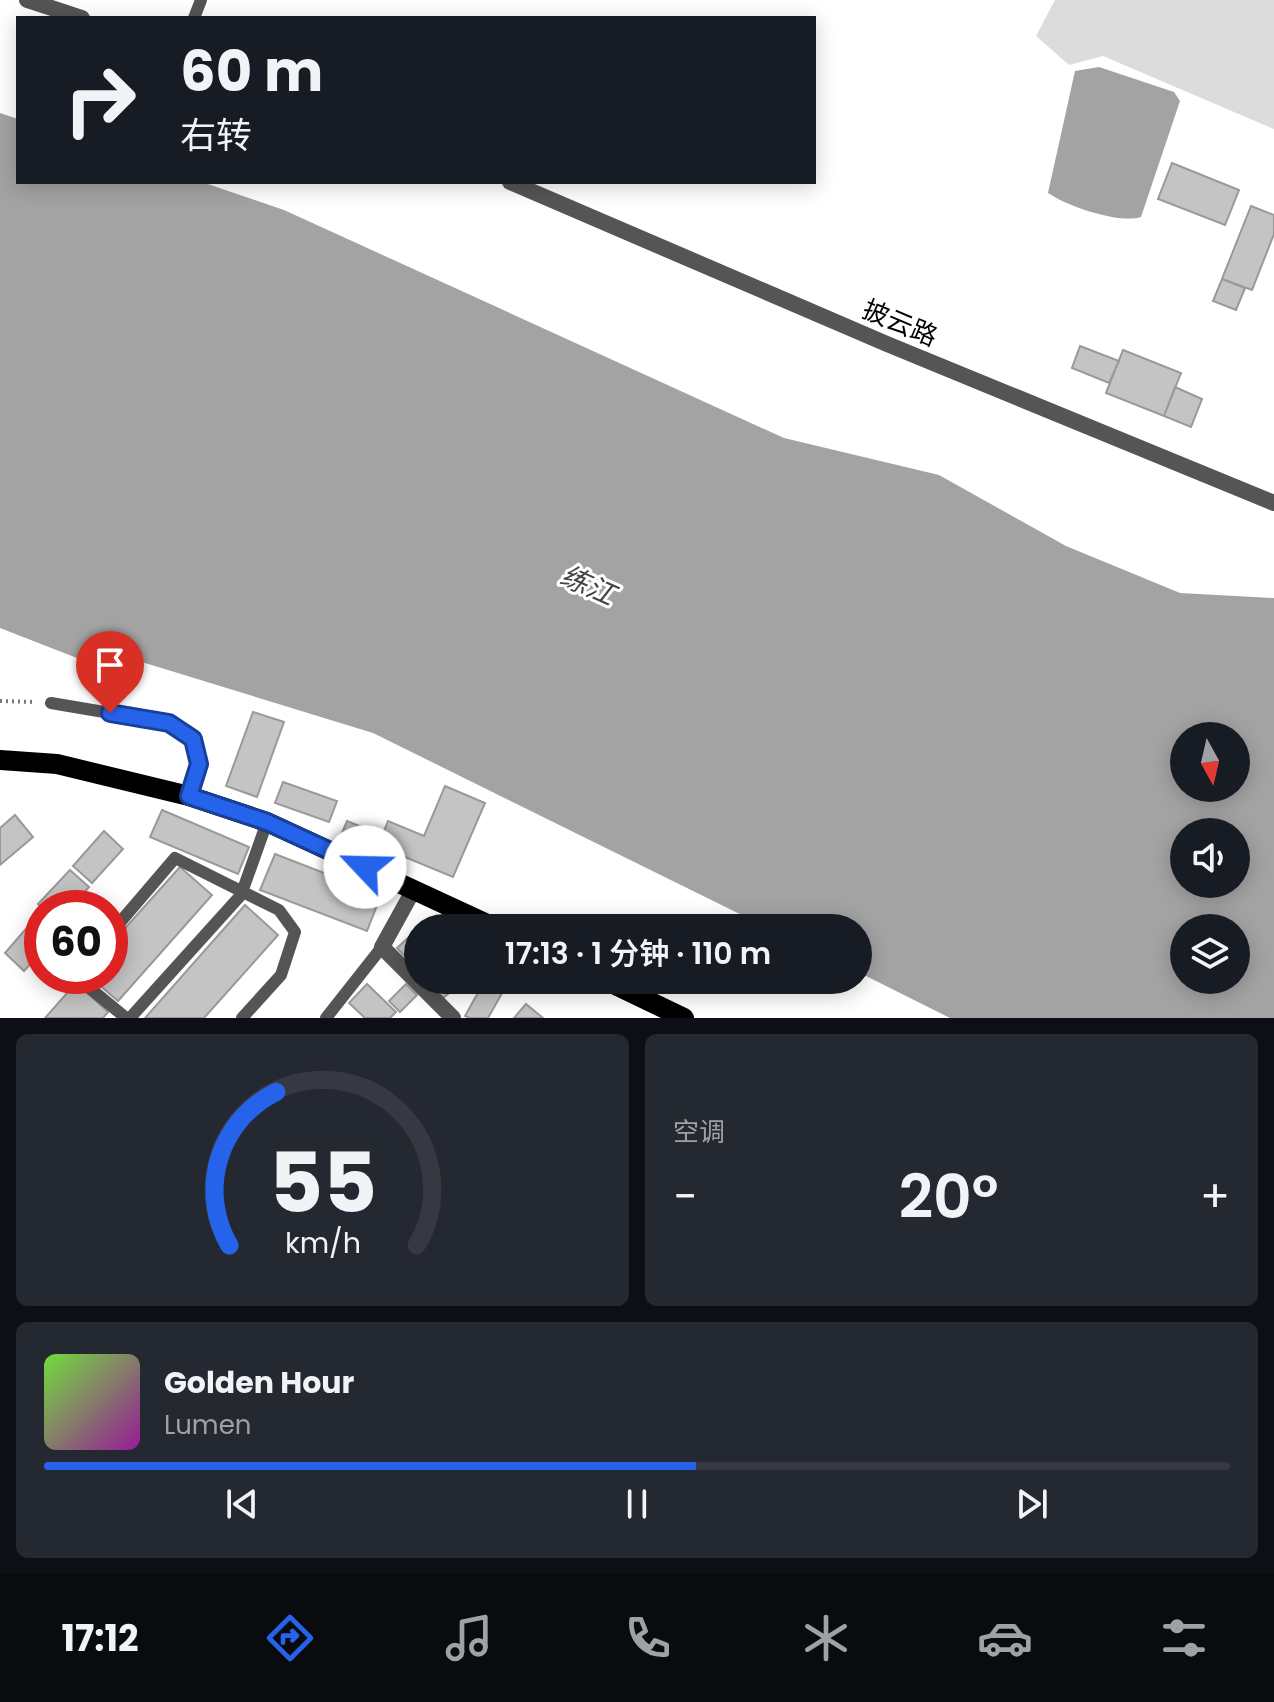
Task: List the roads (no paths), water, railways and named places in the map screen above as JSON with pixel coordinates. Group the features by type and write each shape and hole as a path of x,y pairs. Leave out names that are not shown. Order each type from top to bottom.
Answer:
{"main road":[{"path":"0,760 57,764 189,796 267,822 467,914"},
{"path":"634,994 684,1018"}],"street":[{"path":"27,0 76,16"},
{"name":"披云路","path":"515,184 887,344 1274,503"},
{"path":"414,889 382,947 453,1018"}],"lane":[{"path":"51,703 169,723 193,739 199,764 189,796"},
{"path":"98,994 128,1018 242,892 267,822"},
{"path":"128,913 175,858 279,910 295,932 281,975 242,1018"},
{"path":"326,1018 382,947"}],"water":[{"path":"1099,67 1174,92 1180,101 1141,217 1119,218 1093,212 1048,193 1075,71"},
{"name":"练江","path":"0,113 16,118 16,184 208,184 284,210 784,438 939,475 1066,546 1180,593 1274,598 1274,1018 950,1018 872,979 872,914 740,914 373,733 132,659 118,674 0,628"}]}
